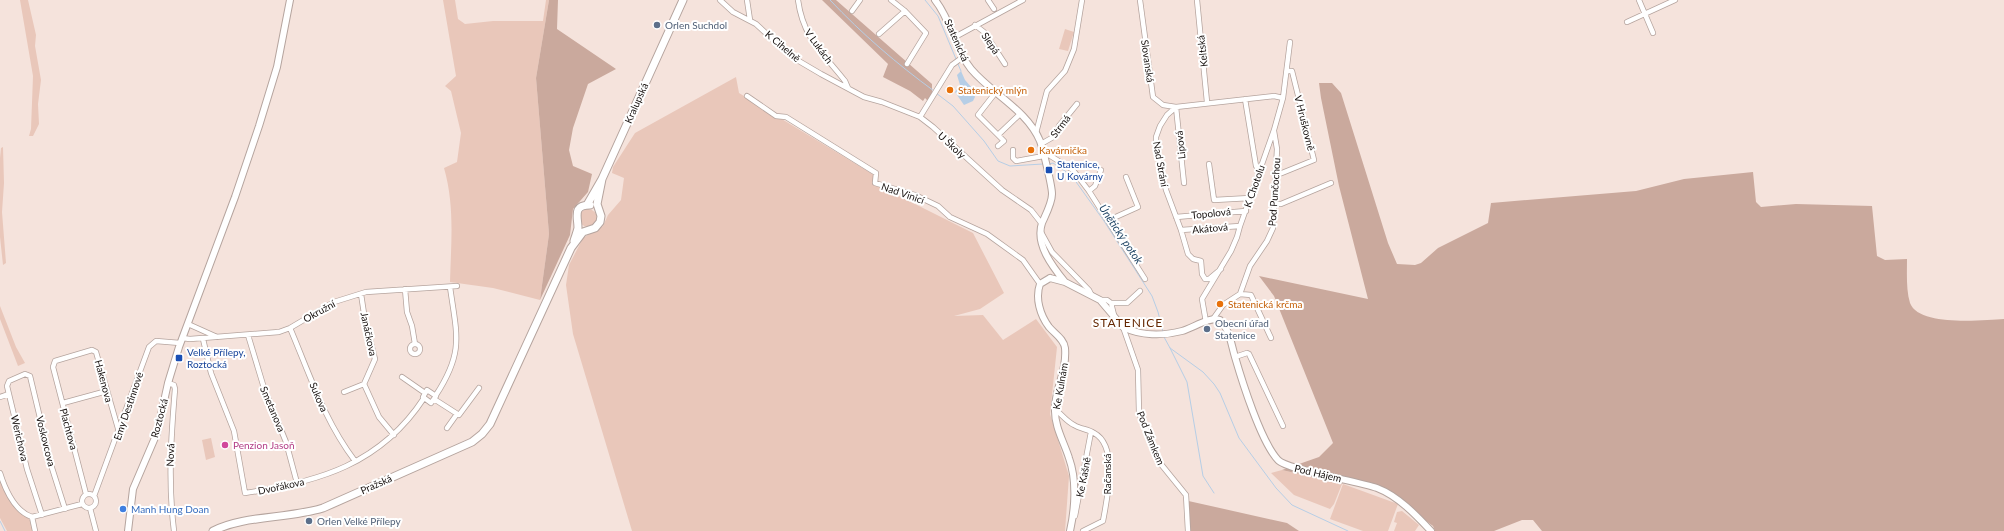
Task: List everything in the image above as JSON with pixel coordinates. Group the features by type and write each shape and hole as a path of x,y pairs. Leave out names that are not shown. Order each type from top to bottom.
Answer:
{"main road":[{"name":"Kralupská","path":"587,205 602,179 683,0"},
{"path":"577,223 583,229 587,230 593,230 599,224 601,216 597,199 602,179"},
{"path":"571,248 577,231 577,212 587,205 594,206 599,211"},
{"path":"571,248 583,232 587,230"},
{"name":"Pražská","path":"213,531 228,525 297,514 323,508 472,442 488,428 508,388 571,248"}],"street":[{"name":"Roztocká","path":"128,531 133,489 157,433 168,383 181,340 235,197 261,118 277,67 290,0"},
{"name":"K Cihelně","path":"720,0 733,12 756,24 792,57 848,88"},
{"path":"747,0 750,20"},
{"name":"V Lukách","path":"798,0 801,18 807,32 846,81 848,88"},
{"path":"852,11 860,0"},
{"path":"891,0 905,11 926,33 907,64"},
{"name":"Statenická","path":"935,0 946,16 955,37 959,60 971,69 1020,114 1036,133 1041,144 1052,194 1041,227"},
{"path":"988,0 994,9"},
{"path":"955,37 1023,0"},
{"path":"1036,133 1047,92 1065,71 1074,49 1082,0"},
{"name":"Slovanská","path":"1140,0 1153,97 1163,105 1176,107"},
{"name":"Keltská","path":"1196,0 1207,102"},
{"path":"1639,0 1653,33"},
{"path":"1627,22 1674,0"},
{"path":"879,34 905,11"},
{"name":"Slepá","path":"975,25 984,32 1004,64"},
{"name":"K Chotolu","path":"1206,322 1202,300 1222,269 1237,237 1274,130 1290,71 1290,42"},
{"path":"920,117 959,60"},
{"name":"V Hruškovně","path":"1277,175 1314,160 1290,71"},
{"name":"U Školy","path":"848,88 864,97 882,102 920,117 1002,190 1032,210 1052,252 1089,290 1091,294"},
{"path":"996,92 978,115 1004,141 998,146"},
{"name":"Nad Vinicí","path":"747,96 776,116 786,117 876,173 875,183 914,195 938,206 950,217 987,234 1024,260 1040,284"},
{"path":"1176,107 1207,102 1274,96 1283,98"},
{"path":"1245,99 1256,166 1259,170"},
{"name":"Strmá","path":"1041,144 1055,136 1058,128 1077,104"},
{"name":"Lipová","path":"1176,107 1184,183"},
{"name":"Nad Strání","path":"1176,107 1167,115 1160,126 1156,137 1166,190 1188,254 1192,259 1201,261 1202,274 1205,279 1209,279 1222,269"},
{"path":"998,135 1020,114"},
{"name":"Pod Punčochou","path":"1240,294 1250,266 1267,241 1273,228 1277,175 1277,150 1274,130"},
{"path":"1014,150 1013,158 1016,161 1049,155 1072,170 1109,220 1145,279"},
{"path":"1209,164 1214,200 1250,198"},
{"path":"1089,191 1095,186 1101,170"},
{"path":"1109,220 1138,207 1126,177"},
{"path":"1275,204 1281,204 1331,183"},
{"name":"Topolová","path":"1176,217 1246,211"},
{"name":"Akátová","path":"1181,230 1240,226"},
{"path":"1041,227 1040,238 1051,265 1065,282"},
{"path":"1050,278 1051,265"},
{"path":"1040,284 1050,278 1065,282 1091,294 1100,300 1123,327 1144,334 1160,335 1194,327 1213,319 1223,305 1240,294 1251,294 1271,338"},
{"name":"Ke Kulnám","path":"1040,284 1038,303 1043,316 1049,326 1061,338 1065,347 1065,366 1055,409 1056,419 1070,460 1073,481 1072,522 1070,531"},
{"name":"Okružní","path":"181,340 272,333 290,328 334,302 361,294 405,289 457,286"},
{"path":"402,377 424,395 431,403 450,372 455,354 456,331 450,287"},
{"path":"405,289 407,312 412,326 415,344"},
{"path":"1100,300 1108,300 1111,303 1127,303 1140,290"},
{"name":"Janáčkova","path":"361,294 365,320 375,358 364,384"},
{"path":"1111,303 1114,317"},
{"name":"Pod Hájem","path":"1213,319 1219,320 1223,323 1229,335 1235,357 1264,438 1280,462 1292,467 1356,482 1383,491 1402,503 1431,531"},
{"path":"188,324 219,337"},
{"name":"Pod Zámkem","path":"1123,327 1138,370 1139,413 1160,463 1186,495 1188,531"},
{"name":"Sukova","path":"290,328 322,407 345,447 355,461"},
{"name":"Smetanova","path":"248,335 264,388 286,442 297,483"},
{"name":"Dvořákova","path":"203,338 211,373 234,431 245,493 297,483 328,474 355,461 394,435 411,417 424,395"},
{"name":"Emy Destinnové","path":"94,496 119,432 148,347 156,341 181,340"},
{"name":"Hakenova","path":"53,363 71,355 94,350 97,353 119,432"},
{"path":"1235,357 1247,353 1249,354 1283,426"},
{"name":"Plachtova","path":"53,363 86,494"},
{"name":"Voskovcova","path":"10,394 7,386 9,381 28,374 30,376 52,468 65,509"},
{"name":"Nová","path":"168,383 174,385 175,389 170,452 171,501 174,531"},
{"path":"344,392 364,384 379,417 394,435"},
{"path":"447,428 457,414 460,414 479,388"},
{"path":"424,395 427,390 457,414"},
{"path":"63,403 107,391"},
{"path":"0,397 10,394"},
{"name":"Werichova","path":"10,394 27,469 42,515"},
{"name":"Račanská","path":"1055,409 1073,425 1095,433 1106,445 1109,462 1109,490 1103,521 1083,531"},
{"name":"Ke Kašně","path":"1072,522 1076,512 1091,432"},
{"path":"0,473 9,497 25,514 32,517 82,504 90,508 96,531"},
{"path":"82,504 82,499 86,494 94,496 96,503 90,508"},
{"path":"32,517 35,531"}],"shaded area":[{"path":"20,0 28,0 36,35 35,46 41,80 38,104 39,124 33,136 29,136 31,129 33,76"},
{"path":"443,0 455,0 458,19 465,24 493,21 543,21 546,0 549,0 536,78 549,234 540,300 493,288 450,282 451,210 450,196 444,168 457,162 461,133 451,91 445,86 456,76"},
{"path":"549,0 558,0 557,29 616,69 588,84 573,128 569,150 573,166 592,174 588,192 573,209 570,235 540,300 549,234 536,78"},
{"path":"822,0 836,0 932,84 932,93 928,101 925,98 923,101 910,91 883,77 888,64"},
{"path":"1065,29 1074,32 1068,51 1059,49"},
{"path":"736,77 739,93 874,175 877,185 973,233 1004,293 980,309 954,316 983,315 1003,340 1036,319 1057,347 1050,414 1069,476 1065,531 632,531 573,334 566,285 569,265 583,238 603,226 608,215 621,200 624,178 612,173 613,167 635,133"},
{"path":"1319,83 1332,83 1341,93 1388,243 1397,264 1415,265 1421,263 1438,248 1488,223 1491,203 1636,191 1684,179 1753,172 1756,202 1761,207 1796,204 1872,206 1877,256 1885,260 1907,259 1908,293 1910,303 1916,311 1926,316 1938,319 1967,321 2004,319 2004,531 1542,531 1533,520 1522,520 1494,531 1435,531 1433,526 1389,494 1347,477 1342,484 1282,470 1319,457 1333,443 1274,296 1259,276 1368,299 1339,186"},
{"path":"3,147 4,183 2,212 6,263 3,265 0,237 0,158 1,148"},
{"path":"588,209 592,210 596,214 596,222 592,226 588,227 584,226 580,222 579,218 580,214 584,210"},
{"path":"0,306 16,347 25,363 18,366 0,319"},
{"path":"211,438 215,457 206,460 202,440"},
{"path":"1282,470 1342,484 1334,504 1330,509 1294,495 1271,473"},
{"path":"0,477 8,498 31,521 34,531 7,531 0,518"},
{"path":"1343,484 1398,504 1388,531 1363,531 1330,519"},
{"path":"1184,500 1287,523 1299,531 1188,531"},
{"path":"1402,511 1419,525 1415,531 1394,531 1397,523 1394,522 1397,512"}],"water":[{"path":"961,71 965,80 972,88 975,97 973,101 964,105 955,92 960,85 957,75"}],"waterway":[{"name":"Únětický potok","path":"830,0 880,48 934,91"},
{"path":"925,0 938,16 956,59"},
{"path":"958,64 961,71"},
{"name":"Únětický potok","path":"936,93 953,106 984,141 998,161 1010,166 1043,164"},
{"name":"Únětický potok","path":"1049,164 1053,163 1074,179 1104,221 1152,296 1163,332"},
{"name":"Únětický potok","path":"1164,337 1170,348 1203,372 1214,384 1220,393 1239,438 1276,488 1292,505 1348,531"},
{"path":"1170,348 1187,382 1203,476 1214,493"},
{"path":"0,521 5,531"}],"place":[{"name":"Orlen Suchdol","path":"657,25"},
{"name":"Statenický mlýn","path":"950,90"},
{"name":"Kavárnička","path":"1031,150"},
{"name":"Statenice, U Kovárny","path":"1049,170"},
{"name":"Statenická krčma","path":"1220,304"},
{"name":"Obecní úřad Statenice","path":"1207,329"},
{"name":"Velké Přílepy, Roztocká","path":"179,358"},
{"name":"Penzion Jasoň","path":"225,445"},
{"name":"Manh Hung Doan","path":"123,509"},
{"name":"Orlen Velké Přílepy","path":"309,521"}],"district":[{"name":"STATENICE","path":"1128,323"}]}
